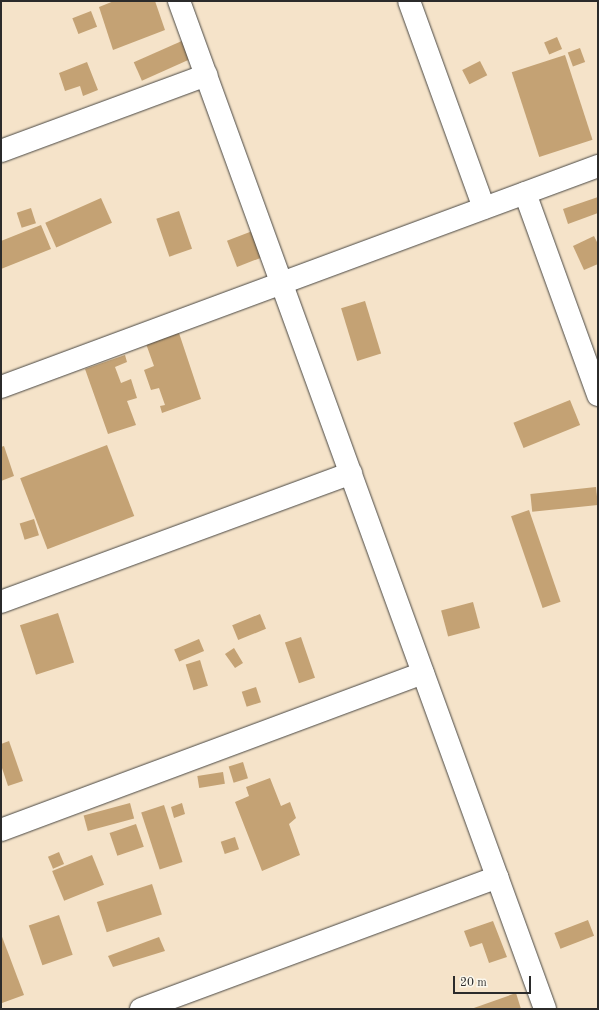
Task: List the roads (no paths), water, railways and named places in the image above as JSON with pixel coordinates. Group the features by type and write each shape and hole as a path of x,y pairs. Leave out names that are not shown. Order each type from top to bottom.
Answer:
{"street":[{"path":"179,1 545,1009"},
{"path":"409,1 484,208"},
{"path":"1,151 206,75"},
{"path":"1,387 598,166"},
{"path":"524,193 598,395"},
{"path":"1,602 351,473"},
{"path":"1,830 424,674"},
{"path":"141,1009 498,877"}]}
